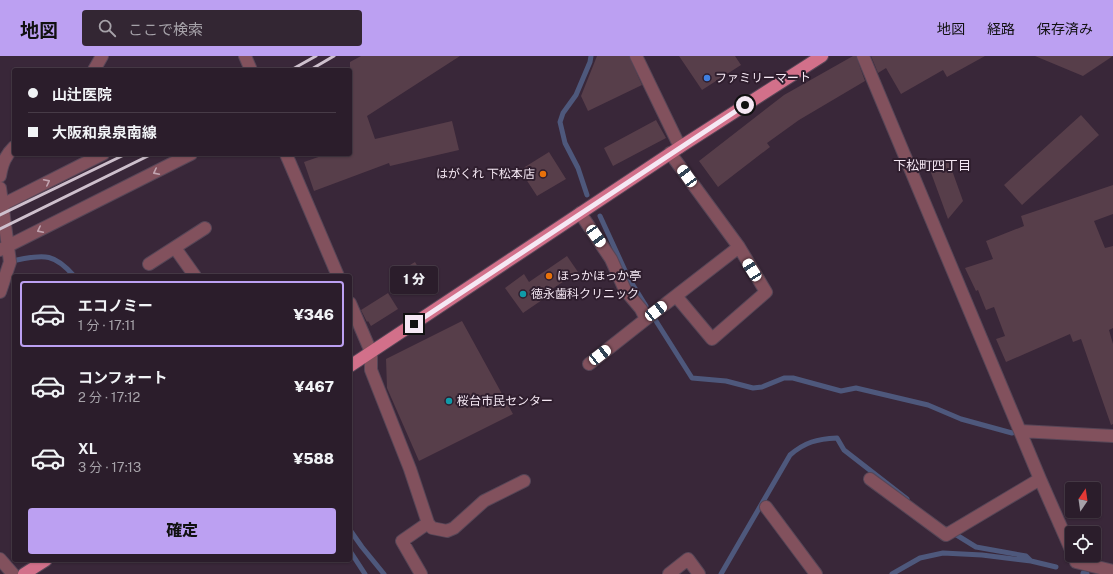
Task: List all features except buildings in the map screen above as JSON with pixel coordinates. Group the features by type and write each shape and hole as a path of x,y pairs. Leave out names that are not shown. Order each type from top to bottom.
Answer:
{"main road":[{"path":"352,365 675,150 822,56"},
{"path":"24,574 43,562"}],"street":[{"path":"95,68 102,56"},
{"path":"245,56 250,68"},
{"path":"636,56 675,150 766,292 712,339 676,296"},
{"path":"863,56 1065,539"},
{"path":"0,176 2,164 7,154 12,149"},
{"path":"2,205 99,156"},
{"path":"4,248 187,156"},
{"path":"287,156 337,274"},
{"path":"0,188 4,248 10,262 0,292"},
{"path":"580,213 611,259 625,290 641,309 646,319"},
{"path":"149,264 205,228"},
{"path":"589,364 738,247"},
{"path":"175,248 194,274"},
{"path":"352,308 371,352 370,370 410,469 428,523 432,528 447,531 450,530 484,501 524,480"},
{"path":"1020,431 1113,436"},
{"path":"870,479 946,535 1040,479"},
{"path":"766,507 816,574"},
{"path":"420,573 402,541 428,523"},
{"path":"0,559 13,574"},
{"path":"669,574 688,559 699,574"},
{"path":"1078,562 1113,571"}],"waterway":[{"path":"587,195 578,168 565,143 560,122 563,113 576,95 590,62 591,56"},
{"path":"600,216 628,277 646,306"},
{"path":"17,260 35,257 49,258 61,263 72,274"},
{"path":"656,321 692,378 726,381 753,388 762,387 784,378 793,378 841,391 856,388 928,405 961,419 1012,433"},
{"path":"721,574 790,455 806,444 817,440 837,438 844,450 907,499"},
{"path":"352,533 384,574"},
{"path":"955,534 976,547 1026,556 1031,561 1056,567"},
{"path":"892,574 920,558 943,553 982,555 1031,561"},
{"path":"352,554 365,574"},
{"path":"1083,573 1087,574"}],"railway":[{"path":"295,68 316,56"},
{"path":"313,68 334,56"},
{"path":"0,215 122,156"},
{"path":"0,229 148,156"}],"place":[{"name":"ファミリーマート","path":"707,78"},
{"name":"はがくれ 下松本店","path":"543,174"},
{"name":"ほっかほっか亭","path":"549,276"},
{"name":"徳永歯科クリニック","path":"523,294"},
{"name":"桜台市民センター","path":"449,401"}],"district":[{"name":"下松町四丁目","path":"932,165"}],"route":[{"path":"414,324 745,105"}]}
